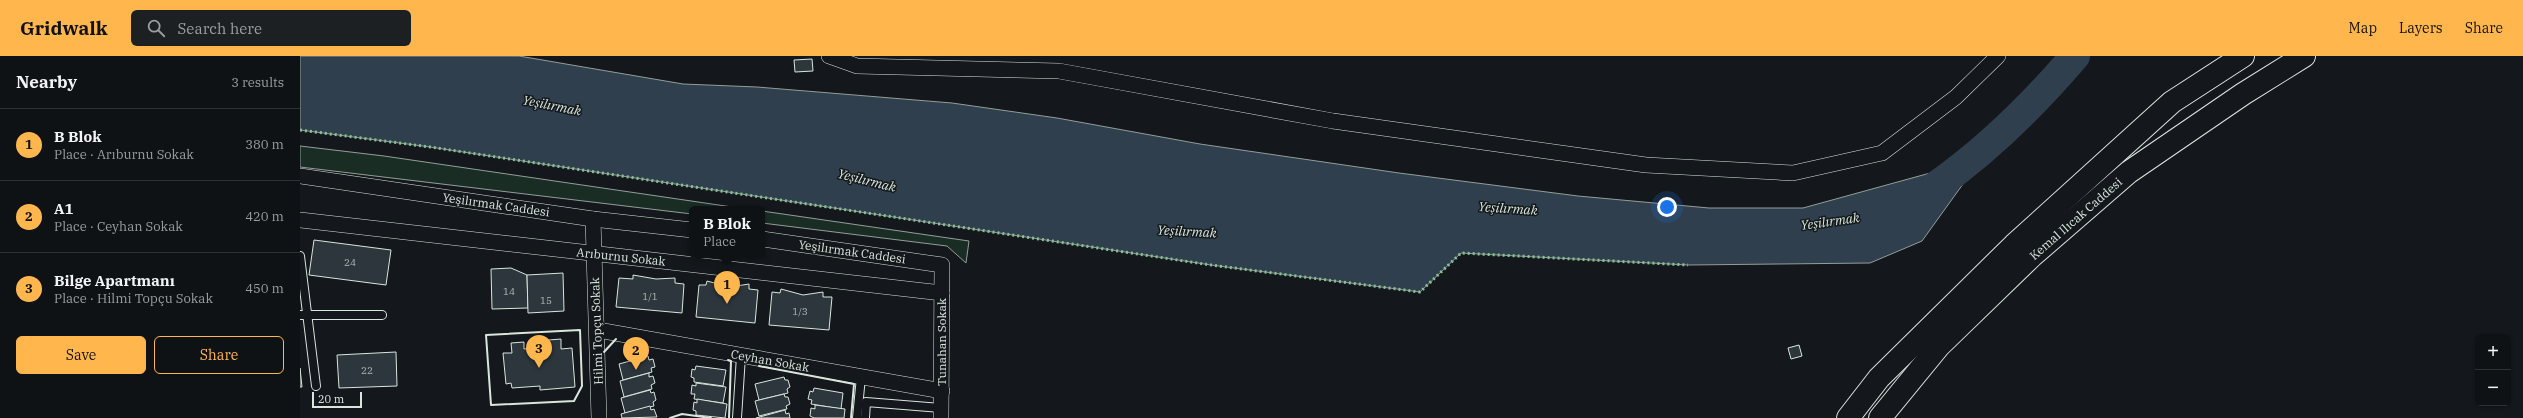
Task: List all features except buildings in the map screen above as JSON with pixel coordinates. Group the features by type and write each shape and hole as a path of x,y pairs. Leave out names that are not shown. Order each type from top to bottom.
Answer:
{"highway":[{"name":"Kemal Ilıcak Caddesi","path":"1848,418 1879,378 2014,245 2172,102 2243,56"},
{"name":"Kemal Ilıcak Caddesi","path":"1888,412 1944,341 2032,256 2129,172 2243,94 2304,56"}],"street":[{"path":"829,56 857,66 1059,71 1372,127 1646,164 1793,173 1882,153 1956,97 1998,56"},
{"name":"Yeşilırmak Caddesi","path":"300,176 594,219 689,230"},
{"name":"Hilmi Topçu Sokak","path":"594,219 598,330 599,418"},
{"name":"Arıburnu Sokak","path":"300,220 942,293"},
{"name":"Yeşilırmak Caddesi","path":"765,239 942,265"},
{"name":"Tunahan Sokak","path":"941,413 942,265"},
{"name":"Ceyhan Sokak","path":"598,330 942,391"}],"lane":[{"path":"300,256 304,315 316,386"},
{"path":"304,315 382,315"},
{"path":"737,418 742,356"},
{"path":"858,418 861,377"},
{"path":"865,418 866,402 941,413"}],"green space":[{"path":"300,146 384,156 726,206 689,206 689,214 300,167"},
{"path":"765,211 969,241 966,263 947,246 765,223"}],"water":[{"path":"300,56 519,56 683,84 757,87 952,103 1057,118 1200,144 1399,173 1578,196 1709,208 1803,208 1981,159 1922,241 1870,263 1688,265 1461,253 1420,292 1211,265 430,147 300,130"}],"waterway":[{"name":"Yeşilırmak","path":"1936,186 1974,157 2010,126 2075,56"}],"hedge":[{"path":"300,130 430,147 1211,265 1420,292 1461,253 1688,265"}],"wall":[{"path":"580,330 582,386 574,401 491,405 486,335 580,330"},
{"path":"604,352 616,339"},
{"path":"728,360 731,361 729,418"},
{"path":"759,366 854,384 851,418"},
{"path":"670,418 682,414 711,418"}],"place":[{"name":"B Blok","path":"727,304"},
{"name":"Bilge Apartmanı","path":"539,368"},
{"name":"A1","path":"636,370"}]}
